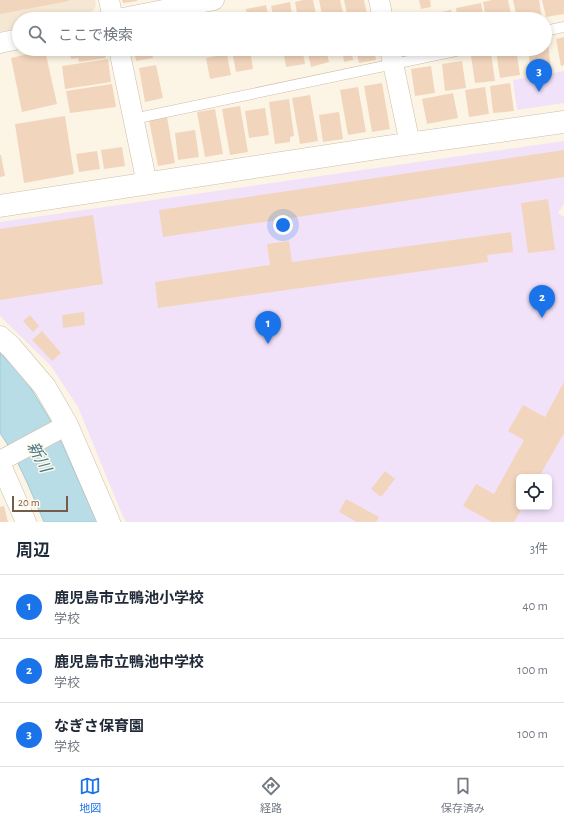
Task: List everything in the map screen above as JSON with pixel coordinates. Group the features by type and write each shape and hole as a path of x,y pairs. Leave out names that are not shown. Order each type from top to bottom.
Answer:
{"street":[{"path":"109,0 112,12"},
{"path":"153,12 214,0"},
{"path":"379,0 382,12"},
{"path":"0,43 12,40"},
{"path":"120,56 147,184"},
{"path":"391,57 410,144"},
{"path":"0,206 564,122"},
{"path":"0,337 11,347 45,387 63,428 109,522"},
{"path":"26,522 3,461 63,428"}],"lane":[{"path":"552,30 564,27"},
{"path":"133,119 391,57"}],"shaded area":[{"path":"0,0 95,0 96,6 92,12 12,12 12,29 0,32"},
{"path":"564,71 564,103 517,110 513,80"},
{"path":"564,141 564,204 558,213 564,217 564,522 126,522 78,407 51,366 0,316 0,222"}],"water":[{"name":"新川","path":"0,353 22,374 49,418 97,522 44,522 19,465 0,433"}],"building":[{"path":"0,0 69,0 69,1 0,14"},
{"path":"122,0 137,0 137,1 123,3"},
{"path":"313,0 316,12 297,12 295,2"},
{"path":"319,0 340,0 343,12 322,12"},
{"path":"344,0 364,0 367,12 347,12"},
{"path":"419,0 430,0 431,7 421,9"},
{"path":"492,0 508,0 511,12 485,12 483,2"},
{"path":"513,0 539,0 541,12 516,12"},
{"path":"542,0 564,0 564,14 552,16 552,12 545,12"},
{"path":"290,2 292,12 272,12 271,6"},
{"path":"481,3 483,12 457,12 456,8"},
{"path":"266,5 268,12 247,12 246,9"},
{"path":"451,10 451,12 441,12"},
{"path":"564,37 564,65 561,66 556,39"},
{"path":"20,56 46,56 57,104 22,112 11,58"},
{"path":"70,56 106,56 106,58 79,62 78,58 71,59"},
{"path":"135,56 153,56 153,58 136,61"},
{"path":"227,56 231,75 210,79 206,58"},
{"path":"233,56 251,56 253,69 236,72"},
{"path":"284,56 303,56 305,64 286,67"},
{"path":"309,56 328,56 329,62 311,67"},
{"path":"343,56 352,56 353,60 344,62"},
{"path":"358,56 375,56 376,60 359,63"},
{"path":"471,56 491,56 495,81 475,83"},
{"path":"497,56 517,56 520,75 500,78"},
{"path":"529,56 549,56 551,70 531,73"},
{"path":"108,59 111,82 65,89 62,66"},
{"path":"462,61 466,88 445,91 442,64"},
{"path":"156,65 163,98 145,102 139,68"},
{"path":"431,66 435,93 415,96 411,69"},
{"path":"382,83 390,129 372,132 364,86"},
{"path":"510,83 514,111 493,113 490,86"},
{"path":"112,84 116,107 70,113 66,91"},
{"path":"358,87 366,132 348,135 340,90"},
{"path":"485,87 489,114 469,117 465,90"},
{"path":"453,93 458,118 427,124 422,99"},
{"path":"310,95 318,141 300,144 292,98"},
{"path":"289,99 294,136 290,137 290,142 275,144 269,102"},
{"path":"240,106 248,152 230,155 222,109"},
{"path":"265,108 269,135 249,138 245,111"},
{"path":"215,109 223,154 205,157 197,112"},
{"path":"339,112 343,139 323,142 319,115"},
{"path":"65,116 74,174 24,183 15,124"},
{"path":"167,117 175,163 158,166 149,120"},
{"path":"195,130 199,157 178,160 175,133"},
{"path":"122,147 125,166 104,169 101,150"},
{"path":"564,150 564,177 163,237 159,210"},
{"path":"97,151 100,169 79,172 76,154"},
{"path":"0,155 5,176 0,177"},
{"path":"548,199 555,250 528,253 521,203"},
{"path":"93,215 103,284 0,300 0,229"},
{"path":"511,232 513,252 487,255 488,262 158,308 155,282 270,265 267,244 289,241 292,262"},
{"path":"84,312 85,325 63,328 62,315"},
{"path":"30,315 39,326 33,332 23,321"},
{"path":"42,331 61,353 52,361 32,340"},
{"path":"564,382 564,433 541,474 516,474 516,510 521,510 514,522 492,522 463,506 476,484 494,494 524,440 508,431 523,405 545,417"},
{"path":"385,471 395,479 381,497 371,489"},
{"path":"346,499 379,517 376,522 357,522 339,512"},
{"path":"4,506 8,522 0,522 0,507"}],"place":[{"name":"なぎさ保育園","path":"539,92"},
{"name":"鹿児島市立鴨池中学校","path":"542,318"},
{"name":"鹿児島市立鴨池小学校","path":"268,344"}]}
